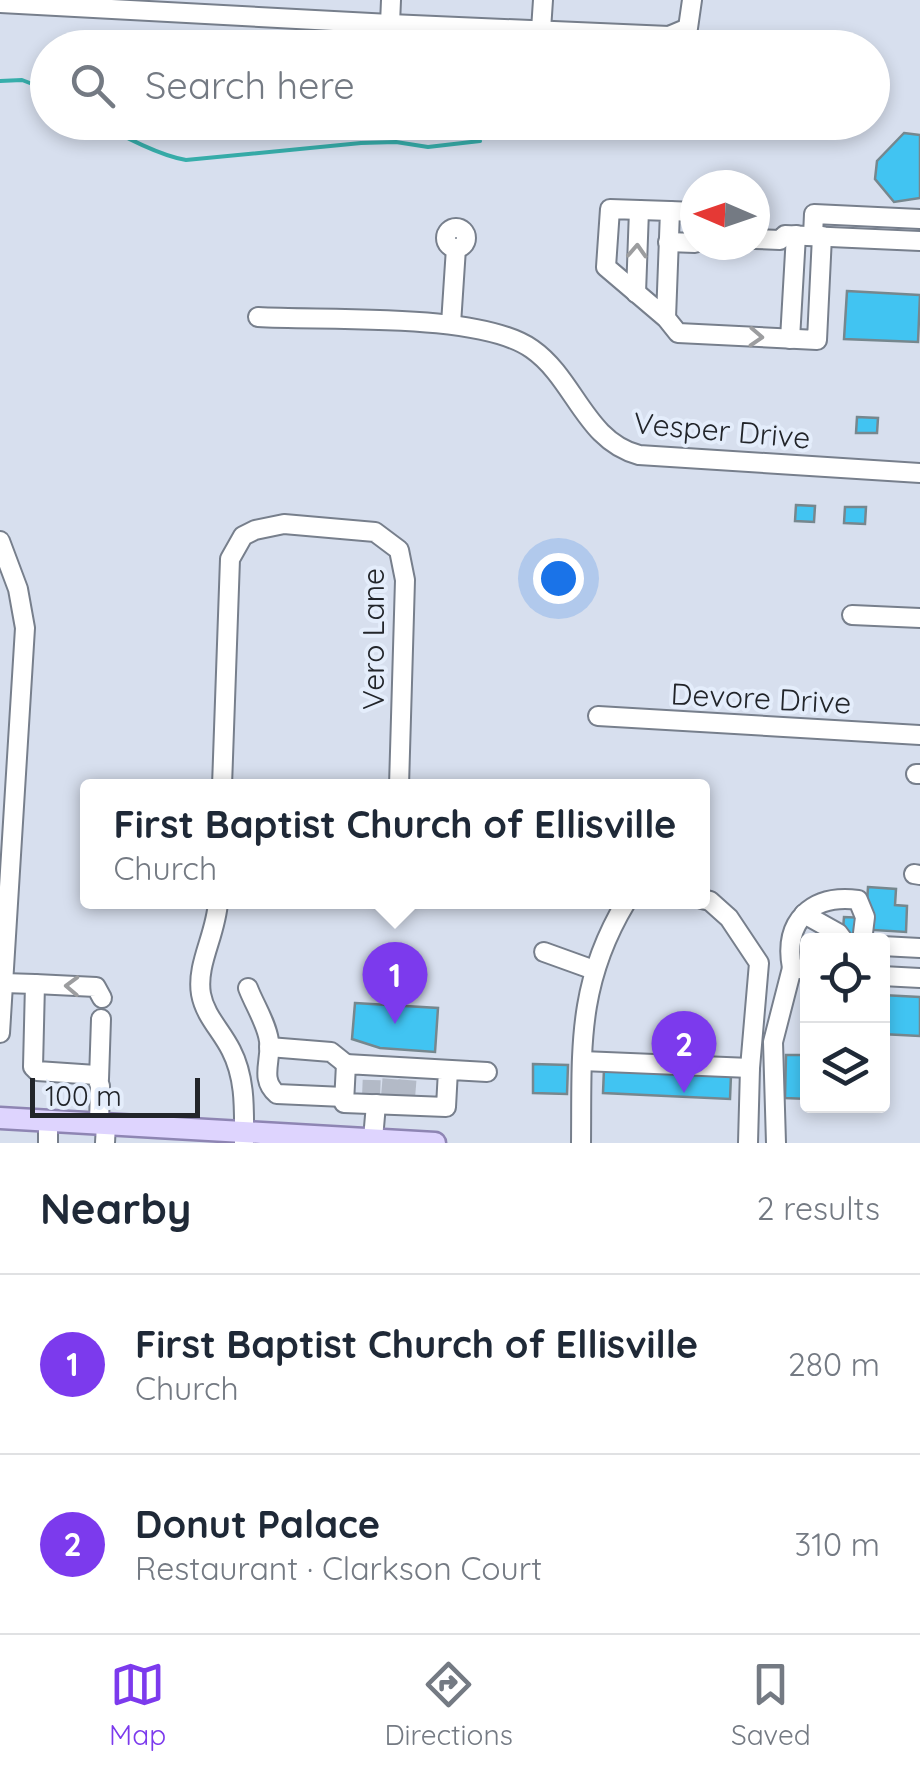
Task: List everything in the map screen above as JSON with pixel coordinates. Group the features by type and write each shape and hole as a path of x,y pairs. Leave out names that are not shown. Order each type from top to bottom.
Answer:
{"main road":[{"path":"0,1118 139,1135 435,1143"}],"street":[{"path":"390,24 391,0"},
{"path":"0,3 241,8 390,24 541,30 543,0"},
{"path":"684,30 690,23 692,0"},
{"path":"680,211 610,209 606,268 666,318 678,333 818,340 811,236"},
{"path":"636,293 640,210"},
{"path":"666,318 670,211"},
{"path":"790,339 814,214 920,219"},
{"path":"770,240 780,240 785,235 920,241"},
{"path":"668,242 680,242"},
{"path":"450,324 456,248"},
{"name":"Vesper Drive","path":"258,318 450,324 504,335 534,350 549,363 602,437 620,450 639,456 920,473"},
{"name":"Vero Lane","path":"222,779 230,559 244,536 284,524 375,532 399,550 406,580 399,779"},
{"path":"0,541 18,588 25,628 7,781 0,1033"},
{"path":"852,616 920,618"},
{"name":"Devore Drive","path":"598,716 920,735"},
{"path":"776,1143 772,1042 800,969 789,954 796,922 811,906 840,898 858,900 864,917 863,933"},
{"path":"710,901 728,918 759,963 748,1143"},
{"path":"218,909 200,988 208,1015 240,1071 244,1138"},
{"path":"580,1143 585,1006 594,970 623,909"},
{"path":"804,914 838,933"},
{"path":"890,946 920,948"},
{"path":"544,952 594,970"},
{"path":"890,976 920,978"},
{"path":"3,983 96,987 102,998"},
{"path":"35,984 33,1068 91,1073 100,1079"},
{"path":"248,988 269,1040 270,1088 277,1094 344,1097"},
{"path":"101,1019 104,1130"},
{"path":"269,1047 331,1052 346,1064 372,1069 487,1072"},
{"path":"582,1062 750,1068"},
{"path":"346,1064 344,1103 387,1101 446,1106 448,1070"},
{"path":"373,1140 387,1101"},
{"path":"48,1121 48,1143"}],"building":[{"path":"904,133 920,135 920,198 894,202 875,179 877,161"},
{"path":"847,291 920,295 918,342 844,339"},
{"path":"857,417 878,418 877,433 856,433"},
{"path":"796,505 815,506 814,522 795,521"},
{"path":"845,507 866,507 865,524 844,523"},
{"path":"868,887 896,889 895,905 907,906 906,932 858,929 858,933 843,933 844,917 866,918"},
{"path":"890,995 920,997 920,1036 890,1034"},
{"path":"355,1003 438,1008 435,1052 380,1048 352,1039"},
{"path":"786,1055 800,1055 800,1099 785,1098"},
{"path":"533,1064 568,1065 567,1094 533,1093"},
{"path":"604,1069 731,1075 730,1099 603,1093"}],"waterway":[{"path":"0,81 30,83"},
{"path":"132,140 186,160 361,143 396,142 428,147 480,141"}],"tunnel":[{"path":"371,1098 372,1072"},
{"path":"390,1097 392,1073"},
{"path":"406,1098 408,1073"}],"place":[{"name":"First Baptist Church of Ellisville","path":"395,1024"},
{"name":"Donut Palace","path":"684,1093"}]}
